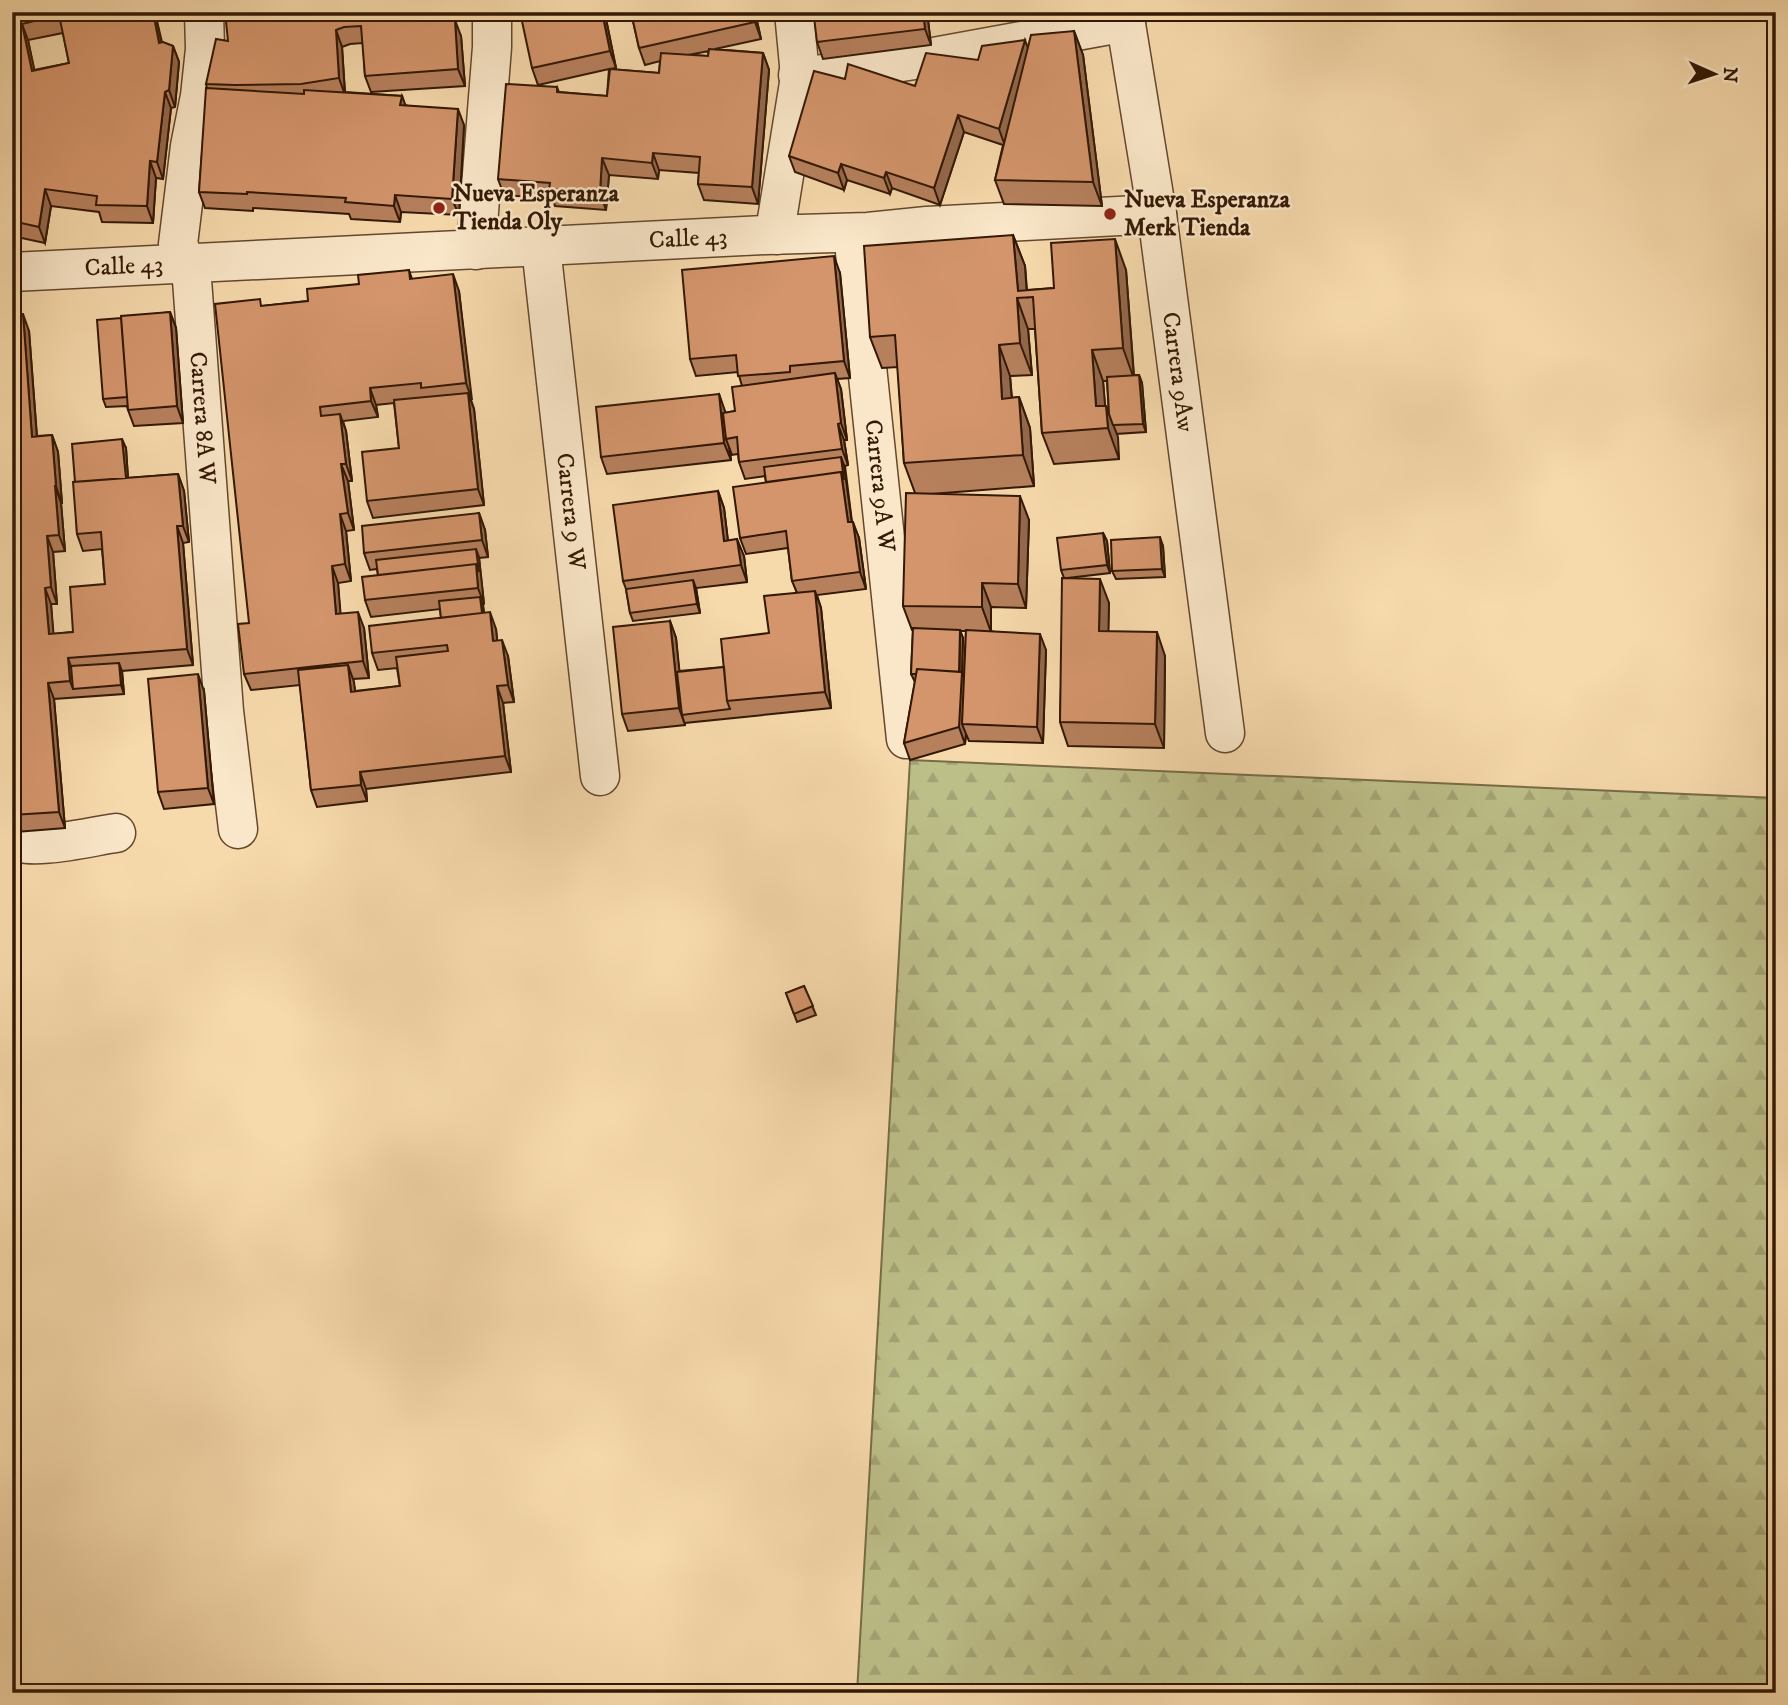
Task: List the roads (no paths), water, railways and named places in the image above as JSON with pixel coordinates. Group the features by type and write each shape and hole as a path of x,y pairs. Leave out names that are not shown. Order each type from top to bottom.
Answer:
{"street":[{"name":"Carrera 8A W","path":"204,12 205,50 200,96 190,146 178,244 192,280 224,710 238,829"},
{"path":"476,250 492,47 492,12"},
{"path":"777,235 777,219 799,83 794,12"},
{"path":"798,75 816,75 934,57 1125,17"},
{"name":"Carrera 9Aw","path":"1125,17 1157,214 1225,733"},
{"name":"Calle 43","path":"12,272 853,233 928,226 1157,214"},
{"name":"Carrera 9A W","path":"853,233 906,739"},
{"name":"Carrera 9 W","path":"541,247 600,776"},
{"path":"12,840 18,844 37,845 116,832"}],"place":[{"name":"Nueva Esperanza Tienda Oly","path":"439,208"},
{"name":"Nueva Esperanza Merk Tienda","path":"1110,214"}]}
